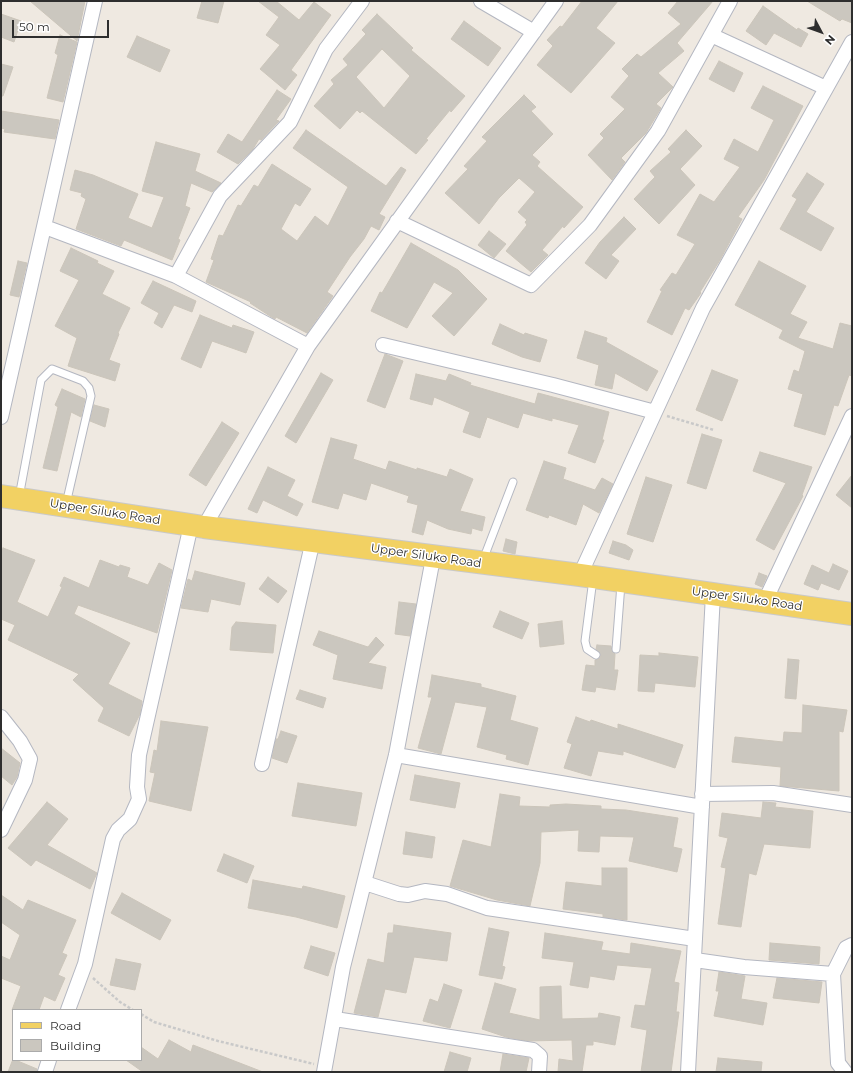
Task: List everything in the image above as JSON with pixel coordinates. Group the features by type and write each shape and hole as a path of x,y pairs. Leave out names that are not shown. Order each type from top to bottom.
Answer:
{"main road":[{"name":"Upper Siluko Road","path":"10,497 198,526 313,540 433,558 587,576 852,614"}],"street":[{"path":"1,417 95,1"},
{"path":"176,276 220,196 290,122 326,49 362,1"},
{"path":"481,1 534,32"},
{"path":"68,1009 83,970 113,838 118,830 130,819 135,810 138,799 137,787 139,755 198,526 308,346 556,1"},
{"path":"397,221 531,285 590,225 658,131 730,1"},
{"path":"711,35 826,88"},
{"path":"587,576 655,412 703,308 852,42"},
{"path":"45,227 176,276 308,346"},
{"path":"383,345 553,385 655,412"},
{"path":"765,601 852,416"},
{"path":"262,764 313,540"},
{"path":"328,1070 343,967 396,756 433,558"},
{"path":"688,1072 713,594"},
{"path":"1,717 20,741 30,759 25,780 1,830"},
{"path":"396,756 702,800 773,793 852,804"},
{"path":"365,883 399,894 408,895 425,891 447,894 487,908 695,939"},
{"path":"846,1072 838,1063 833,974 846,948 852,945"},
{"path":"695,960 744,967 833,974"},
{"path":"335,1019 533,1050 540,1056 539,1072"},
{"path":"45,1072 49,1061"}],"lane":[{"path":"10,497 41,380 52,369 83,381 89,388 91,396 65,506"},
{"path":"482,564 513,482"},
{"path":"587,576 585,641 587,649 596,655"},
{"path":"616,649 621,581"}],"path":[{"path":"655,412 714,430"},
{"path":"83,970 120,1002 131,1009"},
{"path":"142,1015 154,1022 218,1041 328,1070"}],"building":[{"path":"30,1 85,1 77,41"},
{"path":"202,1 224,1 218,23 197,18"},
{"path":"258,1 276,1 299,20 314,2 331,15 291,70 297,75 285,90 260,69 280,45 266,35 279,17"},
{"path":"582,1 618,1 596,28 615,43 571,93 537,65 553,46 547,40 560,26 562,27"},
{"path":"678,1 713,1 677,43 684,51 658,73 673,87 656,104 661,108 646,133 621,158 625,162 612,180 588,155 604,138 600,134 625,109 611,97 629,76 622,69 637,54 641,57 681,24 668,13"},
{"path":"807,1 852,1 852,23 842,19 840,21"},
{"path":"763,6 797,30 798,28 808,34 801,47 774,33 766,45 746,31"},
{"path":"1,14 21,21 14,42 1,37"},
{"path":"377,14 413,48 411,50 465,96 451,112 450,110 426,139 428,140 416,154 362,111 360,113 357,110 340,129 314,106 334,84 331,80 348,65 343,59 366,34 362,30","holes":["382,49 410,76 384,108 356,77"]},
{"path":"464,21 501,48 488,66 451,39"},
{"path":"60,35 77,42 63,102 47,98 58,55 55,53"},
{"path":"137,36 170,50 160,72 127,57"},
{"path":"719,61 743,73 734,92 709,79"},
{"path":"1,64 13,67 3,96 1,96"},
{"path":"763,86 803,106 764,180 738,217 742,219 720,260 700,292 701,293 689,310 685,308 672,335 647,322 662,291 660,290 672,273 676,275 695,244 677,235 700,194 714,202 740,167 724,159 734,139 758,152 774,120 751,108"},
{"path":"277,90 291,99 276,120 279,121 261,140 259,139 253,149 238,164 217,152 228,134 242,142"},
{"path":"524,95 536,107 531,111 553,134 532,155 540,162 537,166 583,207 564,228 563,226 542,250 548,255 531,272 506,251 527,225 525,222 527,220 518,212 535,192 519,178 499,198 479,224 445,193 468,169 464,166 487,141 482,137"},
{"path":"1,111 59,120 55,139 4,132 5,129 1,128"},
{"path":"306,130 386,186 401,167 406,170 379,214 385,217 379,230 371,226 364,239 327,292 333,296 307,333 276,317 275,319 273,318 250,303 251,302 206,282 214,260 211,259 219,235 223,236 238,205 241,206 254,185 258,187 272,164 311,189 300,206 295,203 281,229 297,241 315,216 328,226 348,187 293,148"},
{"path":"686,130 702,146 680,169 695,185 659,224 634,199 655,177 650,171 671,152 668,149"},
{"path":"156,142 200,154 195,171 221,183 212,192 191,183 185,206 190,208 172,260 124,240 121,246 76,229 86,199 81,196 82,193 70,190 75,170 93,175 138,194 128,218 152,228 164,197 142,191"},
{"path":"807,173 824,184 806,212 834,228 821,251 780,229 797,199 792,196"},
{"path":"624,217 636,229 611,255 619,261 606,279 585,263 600,242"},
{"path":"489,231 506,244 494,258 478,245"},
{"path":"411,243 458,270 487,299 454,336 432,316 453,293 434,282 407,328 371,311 380,292 382,293"},
{"path":"71,248 98,261 97,263 114,271 102,294 130,308 118,333 119,334 109,360 120,364 115,381 68,366 77,338 55,326 79,280 60,271"},
{"path":"18,261 27,263 19,297 10,295"},
{"path":"759,261 806,286 790,314 807,322 798,338 833,349 840,323 852,326 852,376 849,375 838,406 834,405 825,435 794,426 803,394 788,389 794,370 799,372 805,351 779,338 783,330 735,305"},
{"path":"153,281 196,301 192,312 174,305 162,328 154,323 159,313 141,303"},
{"path":"200,315 232,328 233,325 254,332 246,353 212,341 201,368 181,359"},
{"path":"500,324 524,335 525,333 547,340 540,362 522,357 492,344"},
{"path":"585,331 607,338 606,342 658,371 647,391 615,373 612,389 595,385 599,365 577,358"},
{"path":"385,354 403,361 385,408 367,401"},
{"path":"712,370 738,380 722,421 696,410"},
{"path":"321,373 333,380 296,443 285,436"},
{"path":"416,374 446,381 449,374 471,383 470,385 535,404 538,393 609,412 602,440 604,440 595,463 568,453 579,425 552,418 552,421 523,413 518,428 487,417 480,438 463,432 470,412 434,397 432,405 410,399"},
{"path":"62,389 85,399 81,417 71,412 57,471 43,468 58,407 55,405"},
{"path":"94,405 109,409 105,427 90,421"},
{"path":"222,422 239,433 206,486 189,475"},
{"path":"702,434 722,440 706,489 687,483"},
{"path":"331,438 357,445 353,459 386,470 389,461 417,470 417,468 447,477 450,469 473,479 460,511 485,517 482,531 472,528 471,534 448,529 427,520 423,535 412,532 418,505 407,502 409,496 371,483 366,500 343,493 338,509 312,502"},
{"path":"760,452 812,467 802,495 803,496 774,550 756,540 786,483 753,471"},
{"path":"544,461 566,468 563,479 595,490 602,478 613,484 599,513 583,504 576,525 549,515 548,518 526,510"},
{"path":"268,467 295,480 287,496 303,504 297,516 263,500 257,513 248,509"},
{"path":"852,475 852,508 836,495"},
{"path":"646,477 672,485 653,542 627,534"},
{"path":"506,539 517,542 515,554 503,551"},
{"path":"613,541 626,545 633,550 629,560 609,553"},
{"path":"3,548 35,560 17,602 48,617 62,587 60,586 64,577 89,588 100,560 119,567 120,565 130,568 127,577 148,585 159,563 172,570 157,633 78,605 74,614 130,643 108,684 142,701 140,714 129,736 98,721 104,708 73,680 79,674 8,640 15,625 1,619 1,553"},
{"path":"833,564 848,571 839,590 821,583 818,590 804,584 812,565 829,573"},
{"path":"195,571 245,583 240,605 211,599 208,612 181,608 188,579 192,581"},
{"path":"759,573 767,576 762,587 755,584"},
{"path":"268,577 287,591 278,603 259,589"},
{"path":"399,602 416,604 410,636 395,634"},
{"path":"500,611 529,623 522,639 493,627"},
{"path":"562,621 564,644 540,647 538,624"},
{"path":"236,622 276,625 273,653 230,650 232,627"},
{"path":"319,631 368,647 376,637 384,645 368,663 386,667 382,689 333,679 338,655 313,645"},
{"path":"597,645 611,646 612,651 615,654 614,670 618,670 615,690 596,687 595,692 582,690 586,665 595,666 595,660 599,659 601,656 596,649"},
{"path":"659,653 698,657 695,687 655,683 654,692 638,691 640,655 659,656"},
{"path":"788,659 799,660 796,699 785,698"},
{"path":"432,675 481,684 481,687 516,696 510,720 538,728 528,765 506,759 507,755 477,747 487,707 455,702 441,754 418,748 432,697 428,697"},
{"path":"300,690 326,698 323,708 296,699"},
{"path":"803,705 847,710 843,732 839,731 839,791 780,786 781,767 732,762 735,737 783,742 784,732 802,733"},
{"path":"576,717 590,722 591,720 618,729 618,724 683,745 675,768 623,751 623,755 598,751 591,776 564,768 572,744 567,742"},
{"path":"161,721 208,727 191,811 149,801 155,773 150,772 154,750 157,751"},
{"path":"281,731 297,736 287,763 272,758 276,739 278,739"},
{"path":"1,748 20,763 17,777 12,785 1,776"},
{"path":"415,775 460,783 455,808 410,800"},
{"path":"298,783 362,793 356,826 292,816"},
{"path":"500,794 520,797 519,806 550,807 550,805 566,804 601,806 601,809 626,810 678,818 673,847 682,849 677,872 629,861 634,837 600,836 599,852 578,851 579,830 541,832 540,863 530,906 497,900 450,886 463,840 491,847"},
{"path":"47,802 68,819 47,845 97,873 90,889 36,860 31,866 8,848"},
{"path":"763,802 776,803 775,807 813,811 810,848 764,844 756,875 749,873 741,927 718,924 726,868 721,867 728,838 719,836 722,813 761,818"},
{"path":"406,832 435,837 432,858 403,854"},
{"path":"224,854 254,866 247,883 217,871"},
{"path":"602,868 627,868 627,920 603,917 603,914 563,909 566,882 602,886"},
{"path":"253,880 302,889 303,886 345,896 337,928 296,917 248,908"},
{"path":"122,893 171,920 160,940 111,913"},
{"path":"1,895 23,910 28,900 76,920 62,953 67,955 58,975 65,978 55,1001 44,996 39,1009 12,1009 21,986 1,978 1,956 10,960 20,935 1,922"},
{"path":"394,925 451,933 447,961 414,957 406,993 385,989 378,1017 354,1013 368,959 384,963 388,933 393,933"},
{"path":"489,928 509,932 502,966 505,967 502,979 479,975"},
{"path":"545,933 603,942 601,950 630,954 631,943 681,951 674,982 679,983 676,1012 679,1012 671,1072 641,1072 647,1030 631,1027 635,1005 645,1006 652,968 617,965 614,980 590,976 588,988 570,985 574,962 542,958"},
{"path":"770,943 820,947 819,964 769,960"},
{"path":"311,946 335,953 328,976 304,968"},
{"path":"116,959 141,964 135,990 110,985"},
{"path":"719,972 745,976 741,999 767,1003 763,1025 714,1016 719,991 716,991"},
{"path":"777,978 822,982 819,1003 773,998"},
{"path":"495,983 516,989 509,1013 540,1020 540,987 561,986 562,1019 598,1018 599,1013 620,1017 615,1045 593,1041 593,1045 586,1045 582,1072 558,1072 559,1059 573,1061 572,1040 527,1041 506,1037 482,1029"},
{"path":"444,984 462,990 450,1028 423,1021 430,999 438,1002"},
{"path":"169,1040 191,1052 193,1045 263,1072 143,1072 127,1061 142,1061 142,1048 158,1059"},
{"path":"450,1052 471,1058 467,1072 444,1072"},
{"path":"503,1054 529,1058 526,1072 500,1072"},
{"path":"718,1058 762,1062 761,1072 716,1072"},
{"path":"12,1061 18,1061 37,1069 37,1072 8,1072"}]}
